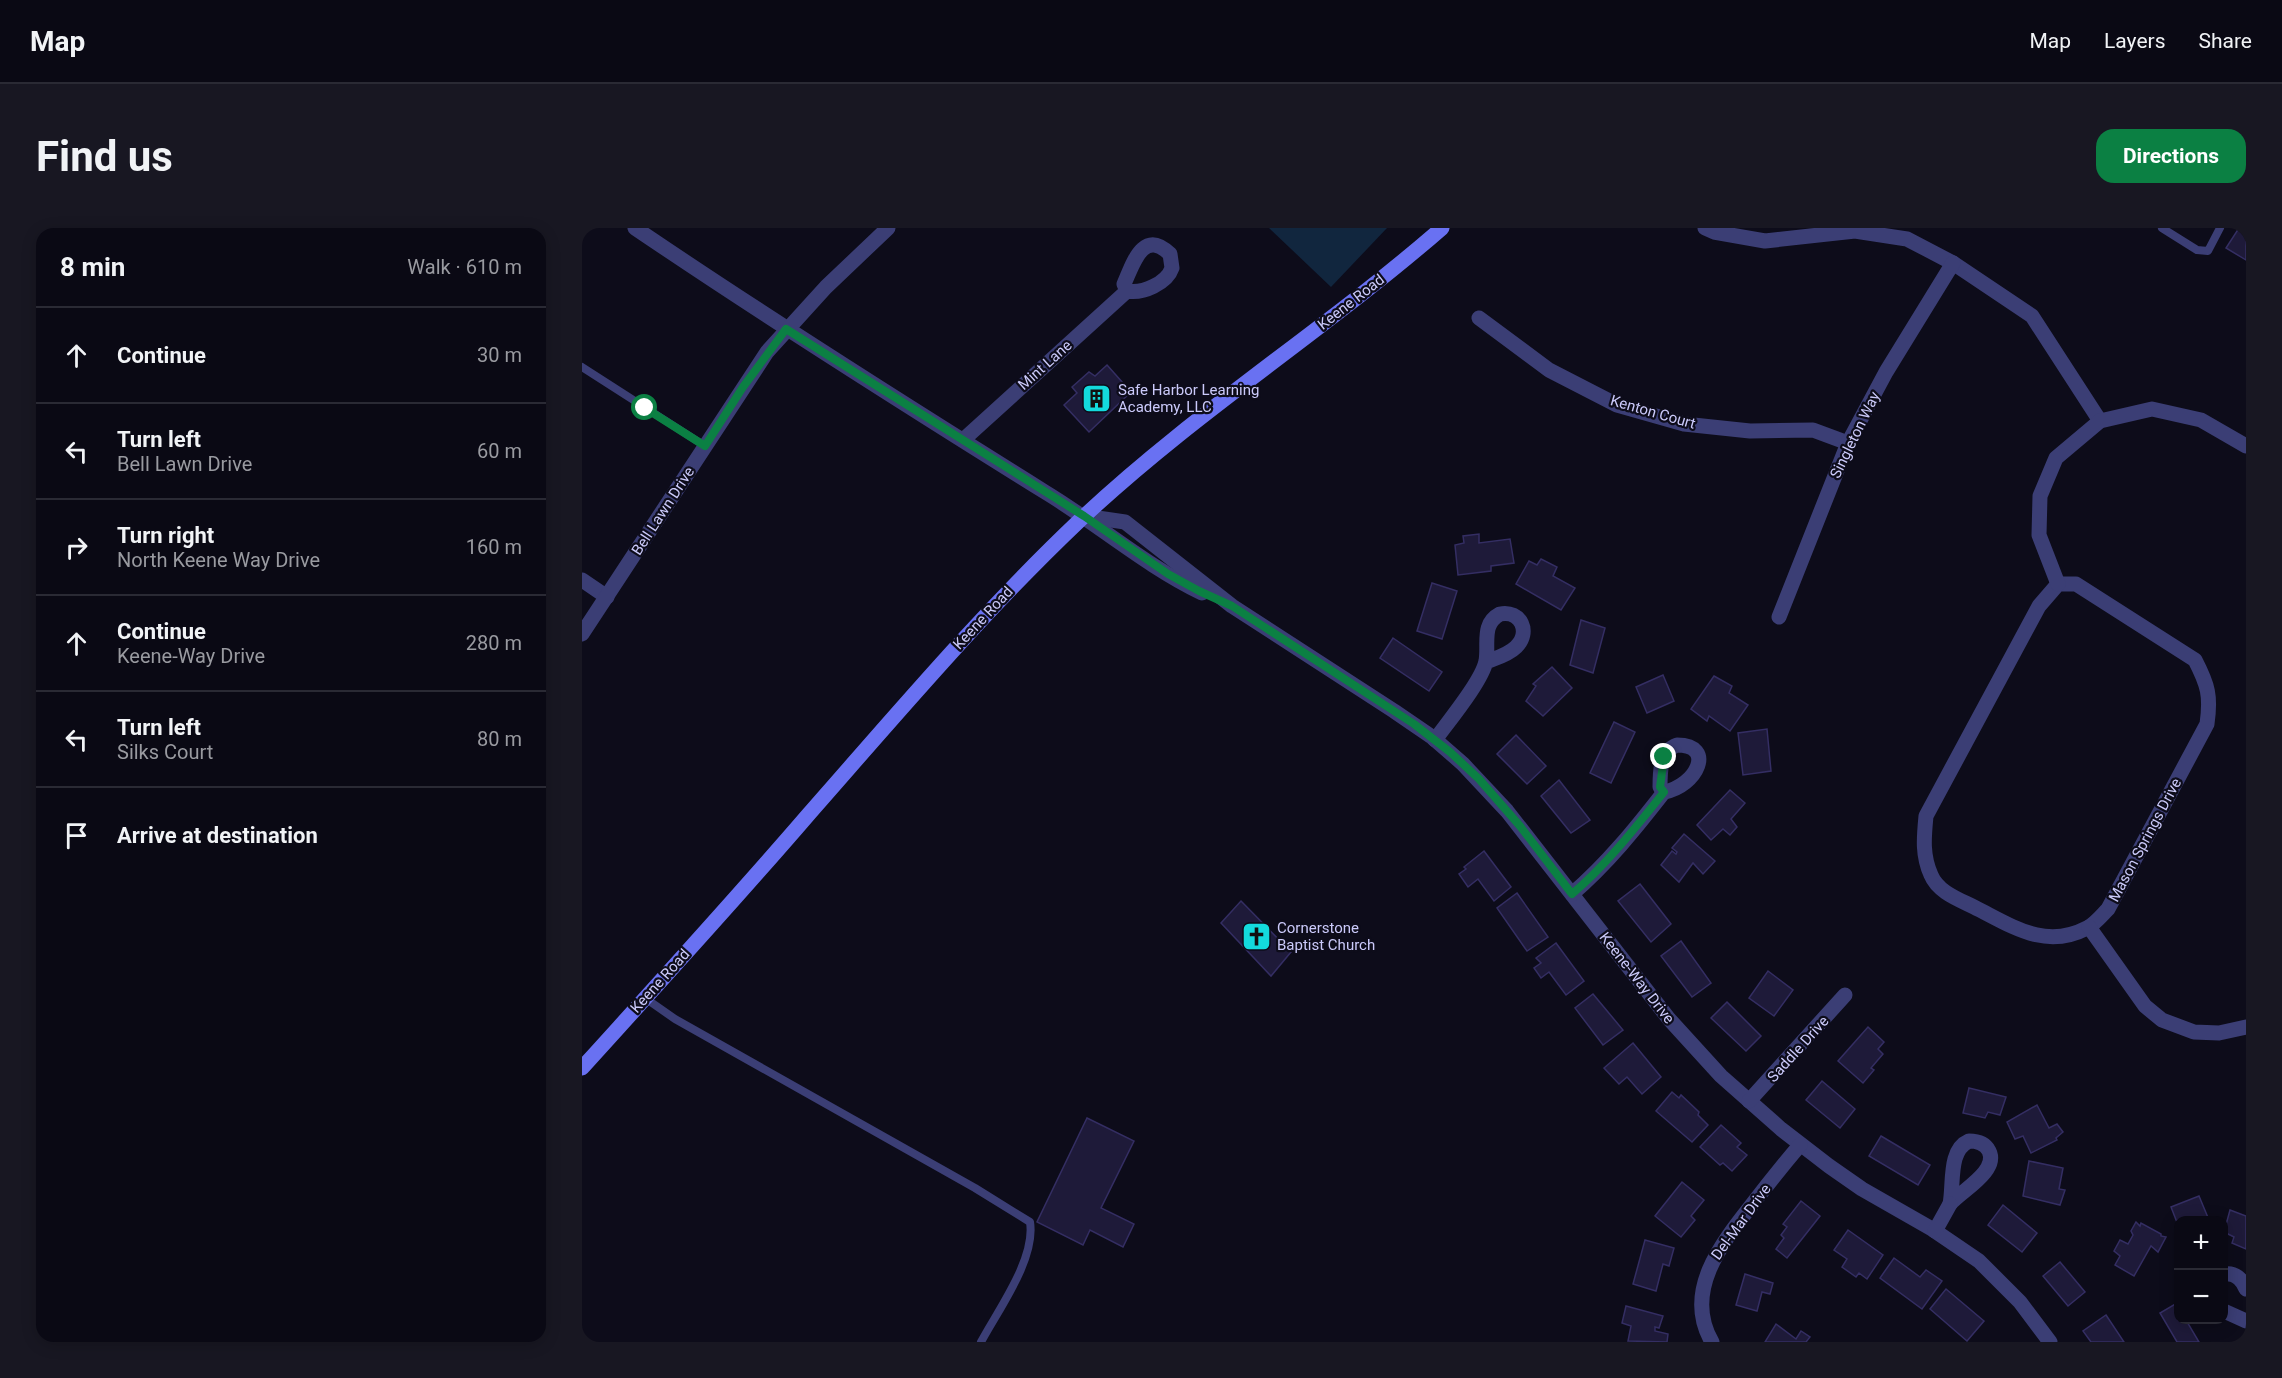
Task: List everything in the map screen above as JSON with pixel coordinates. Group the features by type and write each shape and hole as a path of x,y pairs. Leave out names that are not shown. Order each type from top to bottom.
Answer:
{"main road":[{"name":"Keene Road","path":"582,1068 960,643 1084,516 1144,464 1354,301 1442,228"}],"street":[{"name":"Keene-Way Drive","path":"635,228 786,329 1084,516 1168,574 1232,606 1388,706 1435,740 1463,764 1507,811 1681,1034 1749,1101 1800,1144 1862,1189 1935,1231 1994,1273 2020,1302 2050,1342"},
{"name":"Bell Lawn Drive","path":"582,634 743,387 786,329 888,228"},
{"path":"1705,228 1714,232 1766,241 1855,231 1907,239 1953,263 2032,316 2100,421"},
{"name":"Singleton Way","path":"1779,617 1848,443 1886,372 1953,263"},
{"name":"Mint Lane","path":"963,440 1127,291"},
{"name":"Kenton Court","path":"1479,318 1549,370 1617,405 1684,424 1750,431 1813,430 1848,443"},
{"path":"2058,584 2039,535 2040,496 2056,458 2100,421 2152,409 2201,420 2246,446"},
{"path":"582,580 607,597"},
{"name":"Mason Springs Drive","path":"2058,584 2076,584 2195,660 2204,678 2210,702 2207,724 2108,909 2089,927 2070,934 2048,937 2027,934 1945,893 1931,877 1923,850 1926,816 2039,606 2058,584"},
{"path":"1435,740 1478,678 1486,662"},
{"path":"1572,894 1629,836 1664,792"},
{"path":"2089,927 2145,1006 2162,1020 2194,1032 2219,1033 2246,1027"},
{"name":"Saddle Drive","path":"1749,1101 1845,995"},
{"name":"Del-Mar Drive","path":"1712,1342 1704,1323 1702,1308 1705,1279 1710,1265 1726,1238 1800,1144"},
{"path":"1935,1231 1950,1204"},
{"path":"2228,1274 2240,1279 2246,1289"},
{"path":"2228,1313 2246,1321"}],"lane":[{"path":"2162,228 2197,250 2208,251 2220,228"},
{"path":"582,366 705,446"},
{"path":"645,998 675,1018 975,1188 1030,1222 1032,1233 1022,1269 981,1342"}],"water":[{"path":"1269,228 1387,228 1331,287"}],"building":[{"path":"2239,228 2246,228 2246,260 2226,248"},
{"name":"Safe Harbor Learning Academy, LLC","path":"1107,365 1131,392 1089,432 1064,405 1077,393 1072,387 1089,372 1095,376"},
{"path":"1479,534 1479,543 1510,539 1514,563 1491,566 1491,571 1458,575 1455,545 1464,543 1463,536"},
{"path":"1541,559 1557,567 1553,576 1575,588 1561,610 1516,584 1529,561 1537,565"},
{"path":"1432,583 1457,591 1442,639 1417,631"},
{"path":"1581,620 1605,628 1593,673 1570,665"},
{"path":"1393,638 1442,672 1429,691 1380,658"},
{"path":"1552,667 1572,688 1543,716 1526,701 1536,686 1533,684"},
{"path":"1663,675 1674,701 1647,713 1636,687"},
{"path":"1714,676 1732,686 1729,693 1748,705 1730,731 1709,716 1707,721 1691,709"},
{"path":"1614,722 1635,732 1611,783 1590,773"},
{"path":"1767,729 1771,771 1743,775 1738,733"},
{"path":"1516,735 1546,766 1527,784 1497,754"},
{"path":"1559,780 1590,820 1571,833 1541,796"},
{"path":"1730,790 1745,803 1731,819 1737,827 1730,835 1723,829 1711,840 1697,825"},
{"path":"1684,834 1715,861 1703,874 1693,863 1679,882 1661,865 1672,851 1676,854 1677,852 1672,848"},
{"path":"1484,851 1511,887 1494,901 1478,879 1468,887 1459,874"},
{"path":"1640,884 1671,924 1651,942 1618,901"},
{"path":"1517,893 1548,937 1527,951 1497,908"},
{"name":"Cornerstone Baptist Church","path":"1241,901 1291,952 1271,976 1221,923"},
{"path":"1681,941 1711,983 1692,997 1661,956"},
{"path":"1556,943 1584,981 1566,995 1549,972 1541,978 1534,968 1541,963 1536,958"},
{"path":"1768,971 1793,990 1774,1016 1749,998"},
{"path":"1593,994 1623,1030 1603,1045 1575,1008"},
{"path":"1727,1002 1761,1036 1746,1051 1711,1018"},
{"path":"1868,1027 1884,1042 1878,1049 1883,1054 1871,1068 1874,1070 1863,1083 1838,1061"},
{"path":"1633,1043 1661,1077 1642,1094 1627,1077 1619,1084 1604,1068"},
{"path":"1822,1081 1855,1109 1840,1128 1806,1100"},
{"path":"1969,1088 2006,1097 2000,1115 1988,1112 1985,1118 1963,1113"},
{"path":"1672,1092 1679,1098 1681,1095 1699,1112 1698,1115 1708,1125 1692,1142 1656,1111"},
{"path":"2037,1105 2049,1128 2057,1124 2063,1132 2056,1138 2057,1140 2031,1153 2023,1136 2015,1139 2007,1122"},
{"path":"1087,1118 1134,1141 1101,1208 1134,1224 1123,1247 1090,1230 1083,1245 1037,1222"},
{"path":"1721,1125 1741,1143 1737,1147 1747,1155 1732,1171 1723,1163 1720,1165 1700,1147"},
{"path":"1881,1136 1930,1165 1918,1185 1869,1156"},
{"path":"2029,1161 2063,1168 2059,1189 2065,1190 2060,1205 2023,1196"},
{"path":"1682,1182 1704,1200 1691,1216 1695,1220 1681,1237 1655,1216"},
{"path":"2199,1196 2207,1216 2174,1216 2171,1207"},
{"path":"1801,1201 1820,1216 1787,1258 1776,1249 1784,1238 1781,1235 1787,1227 1783,1224"},
{"path":"2003,1205 2037,1233 2022,1252 1988,1225"},
{"path":"2230,1210 2246,1216 2246,1249 2232,1243 2234,1237 2228,1234"},
{"path":"2136,1222 2166,1237 2158,1252 2151,1246 2134,1276 2115,1265 2120,1256 2114,1251 2120,1240 2128,1244"},
{"path":"1848,1230 1883,1255 1867,1279 1859,1273 1856,1277 1842,1267 1847,1259 1834,1250"},
{"path":"1645,1240 1674,1248 1669,1266 1663,1264 1656,1291 1633,1284"},
{"path":"1894,1258 1920,1277 1926,1270 1942,1281 1922,1309 1880,1278"},
{"path":"2060,1262 2085,1292 2068,1306 2043,1276"},
{"path":"1745,1274 1773,1283 1770,1294 1762,1292 1757,1311 1736,1305"},
{"path":"1946,1289 1984,1321 1967,1341 1930,1309"},
{"path":"2174,1305 2174,1324 2188,1324 2199,1342 2177,1342 2160,1313"},
{"path":"1626,1306 1663,1316 1659,1328 1655,1327 1655,1331 1668,1334 1667,1342 1628,1341 1631,1326 1622,1323"},
{"path":"2106,1315 2124,1342 2091,1342 2083,1331"},
{"path":"1776,1324 1796,1339 1801,1331 1810,1337 1806,1342 1765,1342"}],"place":[{"name":"Safe Harbor Learning Academy, LLC","path":"1097,399"},
{"name":"Cornerstone Baptist Church","path":"1256,937"}],"route":[{"path":"645,408 705,446 767,352 786,329 1084,516 1168,574 1232,606 1414,724 1450,752 1479,779 1520,826 1572,894 1629,836 1664,792 1660,787 1664,757"}]}
